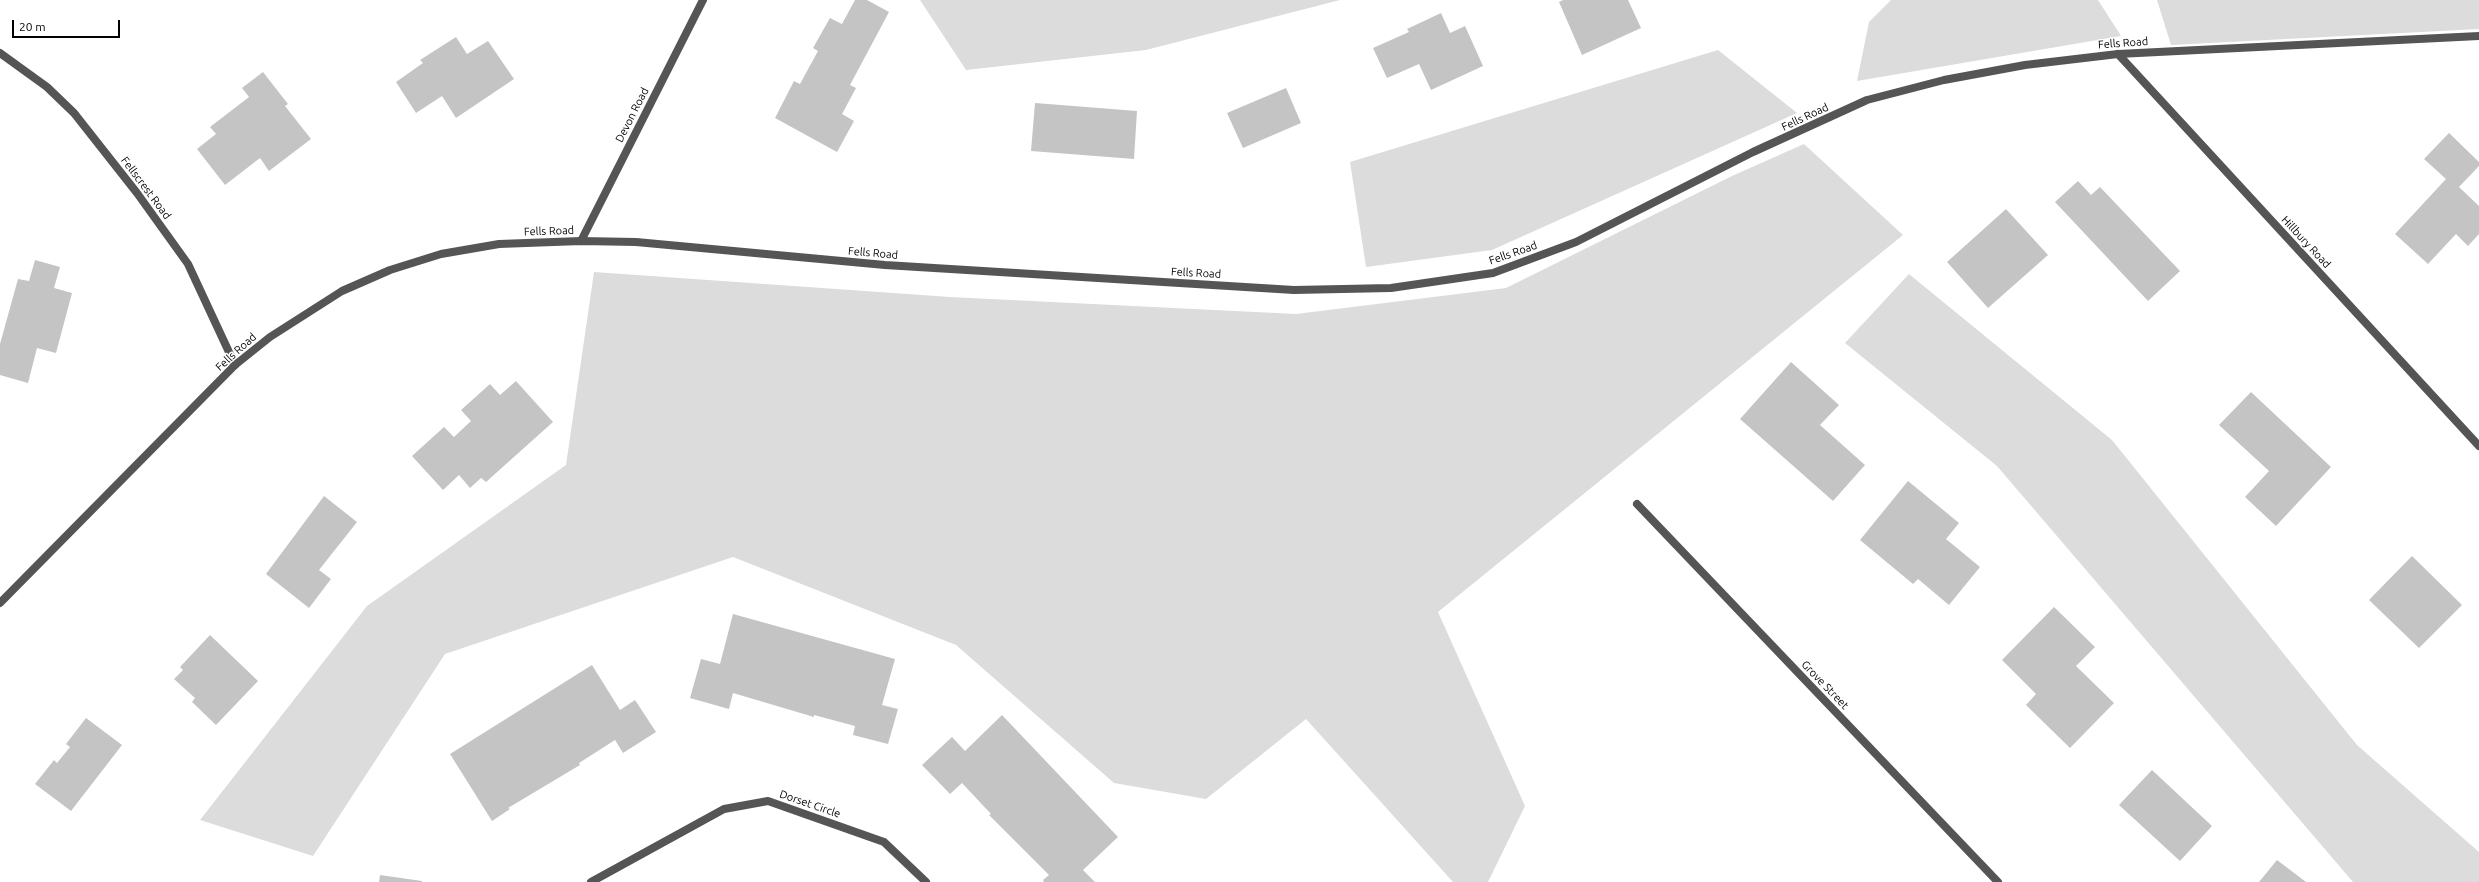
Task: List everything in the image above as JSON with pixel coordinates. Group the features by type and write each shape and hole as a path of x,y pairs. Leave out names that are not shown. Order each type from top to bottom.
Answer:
{"street":[{"name":"Devon Road","path":"582,241 703,0"},
{"name":"Fells Road","path":"0,604 235,365 299,316 342,291 390,270 441,254 499,244 582,241 636,242 885,265 1286,289 1391,288 1493,273 1576,242 1753,152 1867,100 1944,80 2025,65 2118,54 2479,36"},
{"name":"Fellscrest Road","path":"0,53 47,87 74,113 137,193 188,264 235,365"},
{"name":"Hillbury Road","path":"2118,54 2479,446"},
{"name":"Grove Street","path":"1637,504 1998,882"},
{"name":"Dorset Circle","path":"591,882 724,809 768,800 884,842 926,882"}],"shaded area":[{"path":"920,0 1340,0 1146,50 966,70"},
{"path":"1891,0 2098,0 2121,36 1857,81 1869,22"},
{"path":"2157,0 2479,0 2479,29 2171,45"},
{"path":"1718,50 1797,113 1492,250 1366,267 1350,162"},
{"path":"1804,144 1903,235 1438,612 1525,806 1488,882 1453,882 1306,719 1206,799 1114,783 956,645 733,557 445,654 313,856 200,820 367,606 566,465 594,272 950,297 1296,314 1506,288 1732,176"},
{"path":"1909,274 2112,440 2357,745 2479,852 2479,882 2353,882 1997,466 1845,343"}],"building":[{"path":"855,0 867,0 889,12 850,85 856,88 842,114 854,121 837,152 775,118 794,81 800,84 818,51 813,48 830,18 842,24"},
{"path":"1563,0 1628,0 1641,28 1582,55 1559,2"},
{"path":"1441,13 1450,33 1465,26 1483,66 1431,90 1419,64 1387,78 1373,48 1409,32 1407,29"},
{"path":"456,37 467,54 488,41 514,79 456,118 442,96 416,113 396,82 423,63 420,60"},
{"path":"263,72 288,104 285,106 311,139 269,171 260,158 225,185 197,149 216,134 210,127 249,97 242,88"},
{"path":"1286,88 1301,123 1243,148 1227,113"},
{"path":"1035,103 1137,111 1134,159 1031,151"},
{"path":"2449,133 2479,162 2479,166 2459,187 2479,206 2479,234 2468,246 2456,234 2428,264 2395,234 2446,179 2424,159"},
{"path":"2078,181 2091,195 2100,187 2180,271 2148,301 2055,202"},
{"path":"2006,209 2048,255 1988,308 1947,262"},
{"path":"35,260 60,267 54,288 72,293 56,353 37,348 28,383 0,375 0,344 18,279 29,281"},
{"path":"1791,362 1839,405 1820,425 1865,465 1833,501 1740,419"},
{"path":"516,381 553,422 486,482 481,478 470,488 459,475 443,490 412,456 444,427 454,437 471,421 461,410 490,384 500,395"},
{"path":"2251,392 2331,467 2276,526 2245,497 2269,471 2219,425"},
{"path":"1908,481 1959,523 1946,539 1980,567 1949,605 1918,579 1913,584 1860,540"},
{"path":"324,496 357,522 319,570 331,579 309,608 266,574"},
{"path":"2412,556 2462,605 2419,648 2369,600"},
{"path":"2054,607 2095,647 2076,666 2114,703 2070,748 2026,705 2036,694 2002,660"},
{"path":"733,614 895,659 882,705 898,709 888,744 853,735 855,726 814,715 814,717 733,693 729,709 690,698 701,659 720,664"},
{"path":"210,635 258,681 216,725 192,702 195,698 174,679 183,670 180,667"},
{"path":"592,665 620,710 635,700 656,732 623,753 615,740 579,763 580,765 508,808 510,809 492,821 450,754"},
{"path":"1002,715 1118,837 1083,870 1095,882 1044,882 1043,880 1049,875 989,815 991,814 962,783 950,794 922,765 952,737 965,751"},
{"path":"86,718 122,745 71,811 35,784 54,760 57,763 70,747 66,744"},
{"path":"2152,770 2212,826 2180,861 2119,805"},
{"path":"2277,860 2306,882 2259,882"},
{"path":"380,875 422,881 422,882 379,882"}]}
